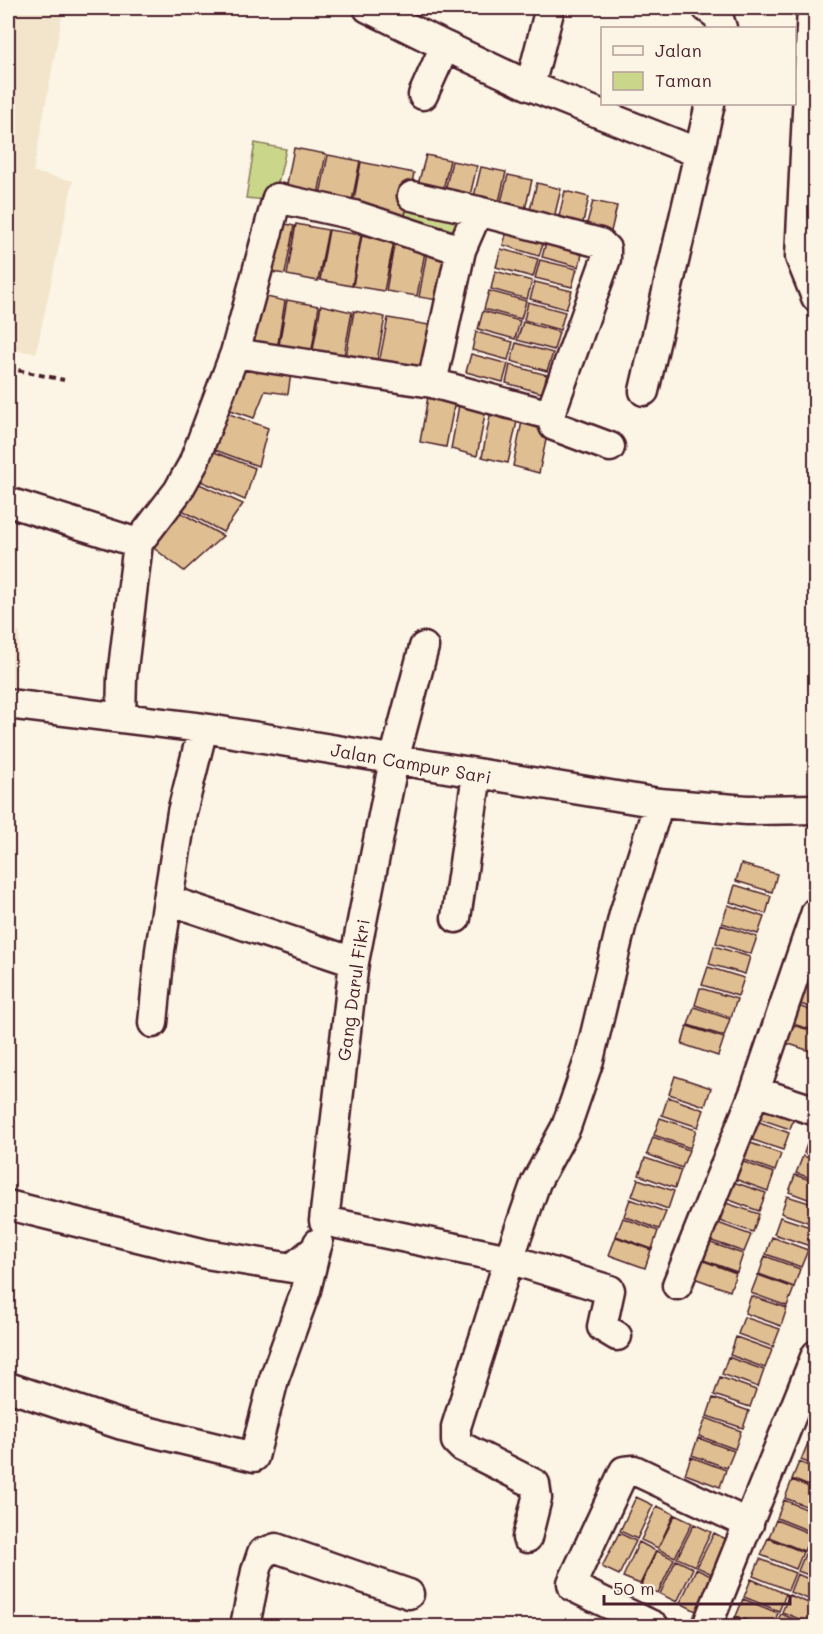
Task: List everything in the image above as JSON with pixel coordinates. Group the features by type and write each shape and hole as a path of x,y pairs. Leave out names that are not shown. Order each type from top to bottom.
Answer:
{"street":[{"path":"368,8 530,86 699,153"},
{"path":"530,86 550,8"},
{"path":"707,8 718,16 722,27"},
{"path":"812,8 808,257 816,297"},
{"path":"423,95 445,46"},
{"path":"644,391 710,105"},
{"path":"412,196 600,243 606,249 606,259 550,415 554,426 610,447"},
{"path":"121,716 122,677 138,543 178,491 193,464 235,352 277,198 354,215 461,250"},
{"path":"432,383 461,250 478,211"},
{"path":"235,352 432,383 550,415"},
{"path":"8,502 138,543"},
{"name":"Gang Darul Fikri","path":"8,1387 122,1425 254,1457 274,1379 306,1290 324,1221 354,962 394,760 424,647"},
{"name":"Jalan Campur Sari","path":"8,704 121,716 203,728 659,803 747,810 816,810"},
{"path":"153,1023 160,950 182,812 203,728"},
{"path":"456,918 477,774"},
{"path":"527,1538 537,1498 535,1484 462,1447 456,1441 456,1427 536,1182 566,1127 589,1060 624,914 659,803"},
{"path":"168,900 354,962"},
{"path":"677,1285 755,1091 816,912"},
{"path":"755,1091 816,1111"},
{"path":"8,1205 206,1254 292,1268 316,1249"},
{"path":"324,1221 509,1259 610,1290 602,1327 617,1336"},
{"path":"707,1626 816,1355"},
{"path":"654,1626 573,1587 572,1583 624,1471 634,1470 749,1524"},
{"path":"244,1626 262,1553 276,1548 409,1594"}],"path":[{"path":"8,368 64,380"}],"shaded area":[{"path":"8,8 43,8 63,11 33,172 73,181 36,353 8,350"},
{"path":"8,630 20,632 14,697 8,696"}],"green space":[{"path":"255,143 286,149 274,201 246,198"},
{"path":"414,196 478,211 461,250 354,215"}],"building":[{"path":"294,148 326,154 316,205 284,199"},
{"path":"328,155 360,161 350,211 318,205"},
{"path":"426,155 450,160 441,198 416,192"},
{"path":"452,161 477,166 468,204 443,199"},
{"path":"361,162 414,173 405,215 353,205"},
{"path":"481,167 506,172 497,210 472,205"},
{"path":"508,175 532,180 523,218 498,213"},
{"path":"537,183 561,189 552,226 527,221"},
{"path":"565,191 589,197 580,235 556,229"},
{"path":"593,201 617,206 608,244 583,238"},
{"path":"274,221 294,226 285,274 264,271"},
{"path":"296,224 328,230 318,281 287,275"},
{"path":"508,227 545,238 539,256 503,245"},
{"path":"329,230 361,235 352,286 320,280"},
{"path":"362,235 394,241 384,291 353,286"},
{"path":"547,239 583,249 579,267 542,257"},
{"path":"395,240 426,246 417,296 386,291"},
{"path":"428,246 459,252 450,302 419,297"},
{"path":"501,249 538,259 533,277 496,267"},
{"path":"540,260 577,269 572,287 535,278"},
{"path":"495,271 532,281 527,299 491,289"},
{"path":"535,282 572,291 566,309 530,299"},
{"path":"489,291 526,301 521,319 484,309"},
{"path":"253,294 285,301 276,355 243,349"},
{"path":"287,300 319,306 310,361 277,356"},
{"path":"528,302 565,312 560,330 524,320"},
{"path":"321,305 352,312 342,366 311,361"},
{"path":"354,311 385,317 375,372 344,367"},
{"path":"483,311 520,321 515,339 478,329"},
{"path":"388,318 441,327 429,380 377,373"},
{"path":"523,322 559,332 554,350 517,340"},
{"path":"476,332 513,342 508,360 472,350"},
{"path":"516,343 553,353 547,371 511,361"},
{"path":"471,354 508,364 503,382 466,372"},
{"path":"239,358 292,366 288,394 265,391 254,418 222,407"},
{"path":"510,365 547,375 542,393 506,383"},
{"path":"429,391 456,396 446,447 420,442"},
{"path":"460,399 487,404 477,456 451,449"},
{"path":"492,406 519,412 508,463 482,457"},
{"path":"221,411 268,428 258,466 210,448"},
{"path":"523,416 550,421 539,473 513,466"},
{"path":"209,450 255,468 245,500 196,479"},
{"path":"195,482 243,504 223,532 178,508"},
{"path":"176,510 223,536 184,571 147,543"},
{"path":"741,864 777,874 772,892 736,881"},
{"path":"735,885 771,896 766,914 730,902"},
{"path":"728,905 764,917 758,934 722,923"},
{"path":"721,925 757,937 751,954 716,943"},
{"path":"714,946 750,957 745,974 709,964"},
{"path":"803,963 816,967 816,986 797,981"},
{"path":"708,967 744,978 738,996 702,985"},
{"path":"796,984 816,990 816,1009 790,1001"},
{"path":"700,988 737,999 731,1017 695,1005"},
{"path":"789,1003 816,1012 816,1031 783,1021"},
{"path":"694,1007 730,1019 724,1036 688,1025"},
{"path":"783,1022 816,1032 813,1052 777,1040"},
{"path":"687,1026 724,1038 718,1056 682,1044"},
{"path":"675,1076 711,1088 705,1106 669,1094"},
{"path":"668,1097 704,1110 698,1127 662,1115"},
{"path":"760,1100 796,1112 790,1129 754,1117"},
{"path":"660,1118 696,1130 690,1148 654,1135"},
{"path":"754,1120 789,1133 783,1150 747,1138"},
{"path":"810,1135 816,1137 816,1157 804,1153"},
{"path":"653,1137 689,1150 682,1168 647,1154"},
{"path":"745,1141 781,1154 775,1171 739,1158"},
{"path":"803,1156 816,1160 816,1180 796,1173"},
{"path":"645,1158 681,1170 675,1188 639,1175"},
{"path":"738,1160 774,1173 768,1191 732,1178"},
{"path":"795,1175 816,1182 816,1202 789,1192"},
{"path":"638,1179 674,1191 668,1209 632,1196"},
{"path":"730,1181 766,1193 759,1211 724,1198"},
{"path":"787,1196 816,1205 816,1225 781,1213"},
{"path":"630,1199 666,1212 659,1229 624,1216"},
{"path":"723,1202 759,1214 753,1232 717,1220"},
{"path":"780,1217 816,1229 810,1246 774,1234"},
{"path":"623,1218 658,1231 652,1249 616,1236"},
{"path":"715,1222 751,1235 744,1252 709,1240"},
{"path":"616,1237 651,1250 645,1268 609,1255"},
{"path":"772,1237 808,1250 801,1267 766,1254"},
{"path":"708,1242 743,1254 737,1272 701,1259"},
{"path":"765,1256 800,1269 794,1287 759,1274"},
{"path":"701,1260 736,1273 730,1291 694,1278"},
{"path":"758,1275 794,1288 787,1306 751,1293"},
{"path":"751,1296 787,1308 781,1326 745,1313"},
{"path":"744,1317 780,1329 773,1347 738,1334"},
{"path":"736,1337 772,1350 765,1368 730,1355"},
{"path":"728,1357 764,1370 758,1387 722,1374"},
{"path":"720,1377 756,1390 750,1407 714,1395"},
{"path":"713,1398 749,1411 743,1428 707,1416"},
{"path":"706,1418 741,1431 735,1449 699,1436"},
{"path":"816,1425 816,1441 810,1439"},
{"path":"698,1438 734,1451 727,1468 692,1455"},
{"path":"808,1443 816,1446 816,1466 801,1460"},
{"path":"691,1457 726,1470 720,1487 685,1474"},
{"path":"799,1462 816,1469 816,1489 792,1479"},
{"path":"792,1480 816,1490 816,1510 785,1498"},
{"path":"636,1497 653,1505 637,1539 620,1531"},
{"path":"784,1500 816,1513 816,1524 812,1532 777,1518"},
{"path":"657,1506 674,1514 658,1548 641,1540"},
{"path":"675,1515 692,1523 675,1557 658,1549"},
{"path":"776,1520 811,1534 804,1551 769,1537"},
{"path":"694,1524 711,1532 695,1566 677,1558"},
{"path":"619,1533 636,1541 619,1575 602,1567"},
{"path":"714,1533 730,1541 714,1575 697,1567"},
{"path":"813,1535 816,1536 816,1556 806,1552"},
{"path":"768,1538 803,1552 796,1569 761,1555"},
{"path":"639,1542 656,1551 640,1584 623,1577"},
{"path":"657,1551 674,1559 658,1593 641,1585"},
{"path":"805,1554 816,1558 816,1578 798,1571"},
{"path":"760,1559 795,1573 788,1590 753,1576"},
{"path":"676,1560 693,1568 677,1602 660,1594"},
{"path":"696,1569 713,1577 696,1611 680,1603"},
{"path":"797,1574 816,1582 816,1602 790,1592"},
{"path":"751,1579 786,1594 779,1611 744,1597"},
{"path":"789,1595 816,1606 816,1626 782,1612"},
{"path":"743,1599 778,1613 773,1626 761,1626 736,1616"},
{"path":"781,1614 810,1626 775,1626"},
{"path":"735,1617 757,1626 731,1626"}]}
